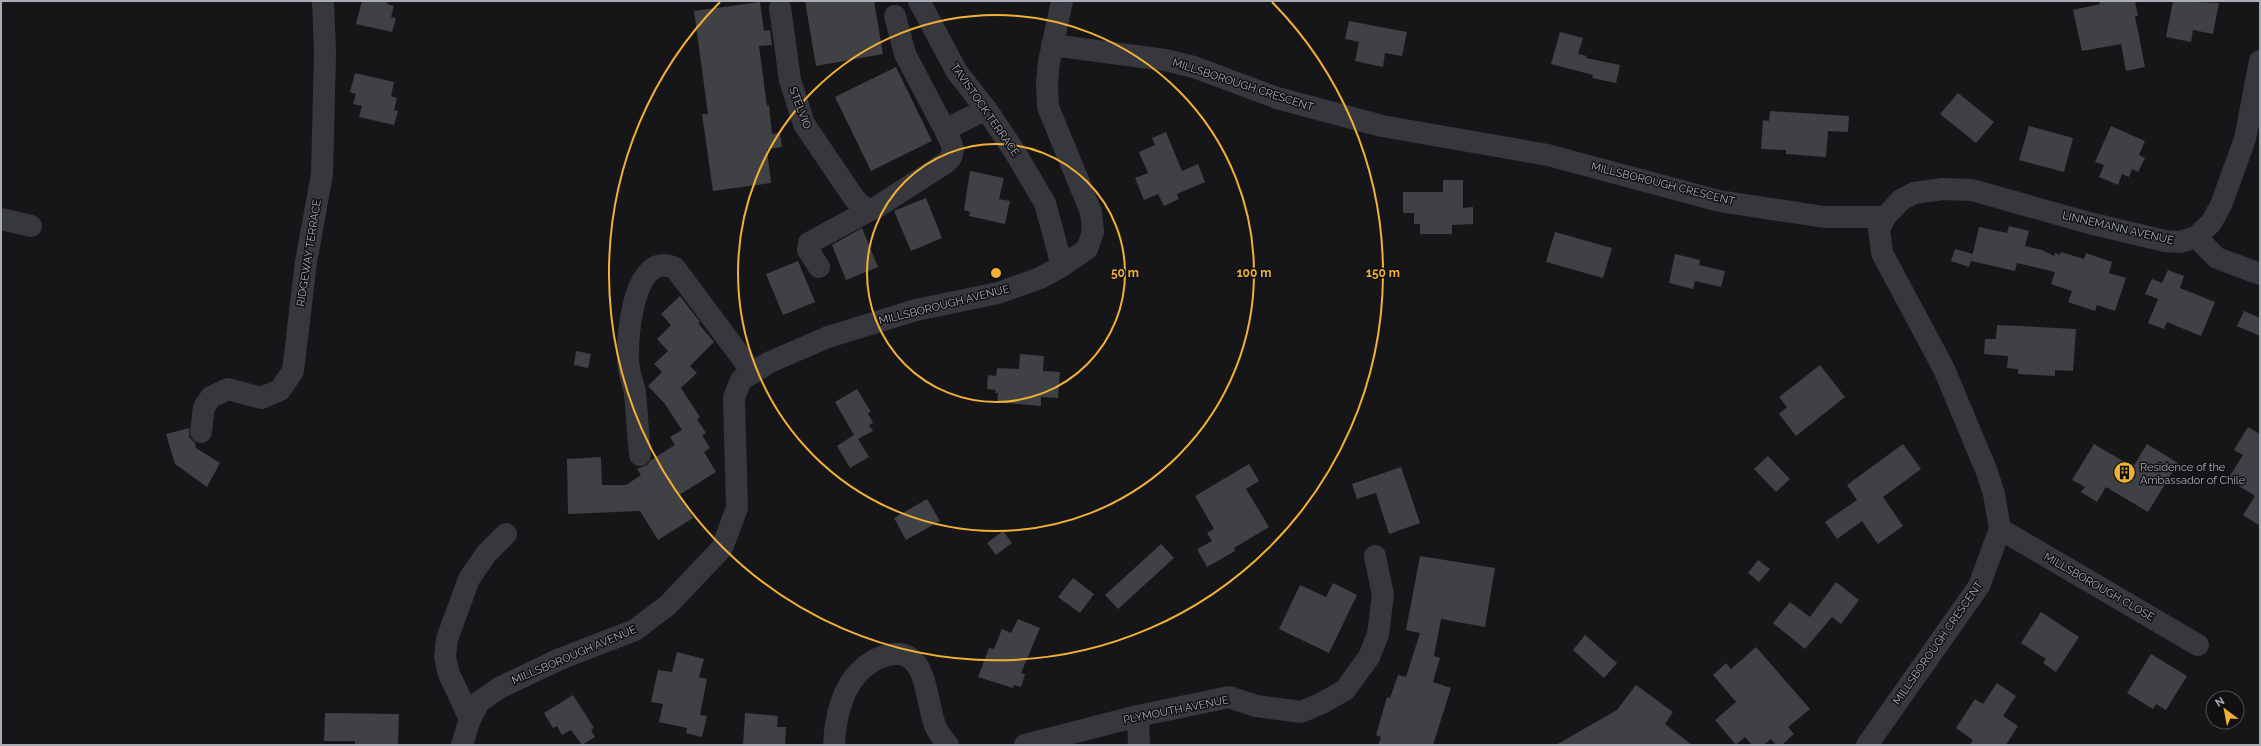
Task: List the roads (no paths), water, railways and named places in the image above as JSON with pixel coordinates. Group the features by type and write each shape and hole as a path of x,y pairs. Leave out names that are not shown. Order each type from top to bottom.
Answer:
{"street":[{"name":"RIDGEWAY TERRACE","path":"200,432 204,407 211,397 228,389 261,398 280,390 293,371 306,262 322,174 325,53 323,1"},
{"name":"TAVISTOCK TERRACE","path":"919,1 957,72 986,108 1014,149 1045,203 1062,266"},
{"name":"MILLSBOROUGH AVENUE","path":"462,745 470,719 480,702 498,688 560,659 635,630 668,605 722,548 737,508 734,398 741,380 770,362 828,337 916,310 998,293 1040,278 1062,266 1087,248 1093,232 1091,212 1048,107 1047,82 1052,45 1062,1"},
{"name":"STELVIO","path":"780,8 790,80 804,124 854,198 863,207 870,210"},
{"path":"819,267 808,250 809,243 870,210 953,156 955,125 905,54 895,16"},
{"name":"MILLSBOROUGH CRESCENT","path":"1052,45 1165,60 1194,67 1277,98 1382,126 1548,155 1719,201 1824,217 1885,218 1879,229 1882,253 1944,369 1987,472 1994,494 2000,529 1980,586 1867,745"},
{"name":"LINNEMANN AVENUE","path":"1885,218 1901,200 1914,193 1943,189 1972,190 2089,223 2165,241 2180,242 2196,237 2211,223 2222,205 2245,139 2260,61"},
{"path":"955,125 986,108"},
{"path":"1,219 31,226"},
{"path":"2196,237 2217,258 2260,274"},
{"path":"640,455 634,393 628,362 628,328 640,288 648,272 656,265 666,263 675,268 752,373"},
{"name":"MILLSBOROUGH CLOSE","path":"2000,529 2198,644"},
{"path":"470,719 448,674 445,657 447,639 469,579 486,554 506,534"},
{"name":"PLYMOUTH AVENUE","path":"1025,745 1138,716 1229,697 1256,706 1300,712 1345,690 1368,657 1378,634 1383,595 1375,556"},
{"path":"834,745 834,732 840,708 848,688 859,672 871,662 885,654 900,654 910,658 919,668 924,681 935,725 942,738 948,745"},
{"path":"1138,716 1139,745"}],"place":[{"name":"Residence of the Ambassador of Chile","path":"2124,473"}]}
